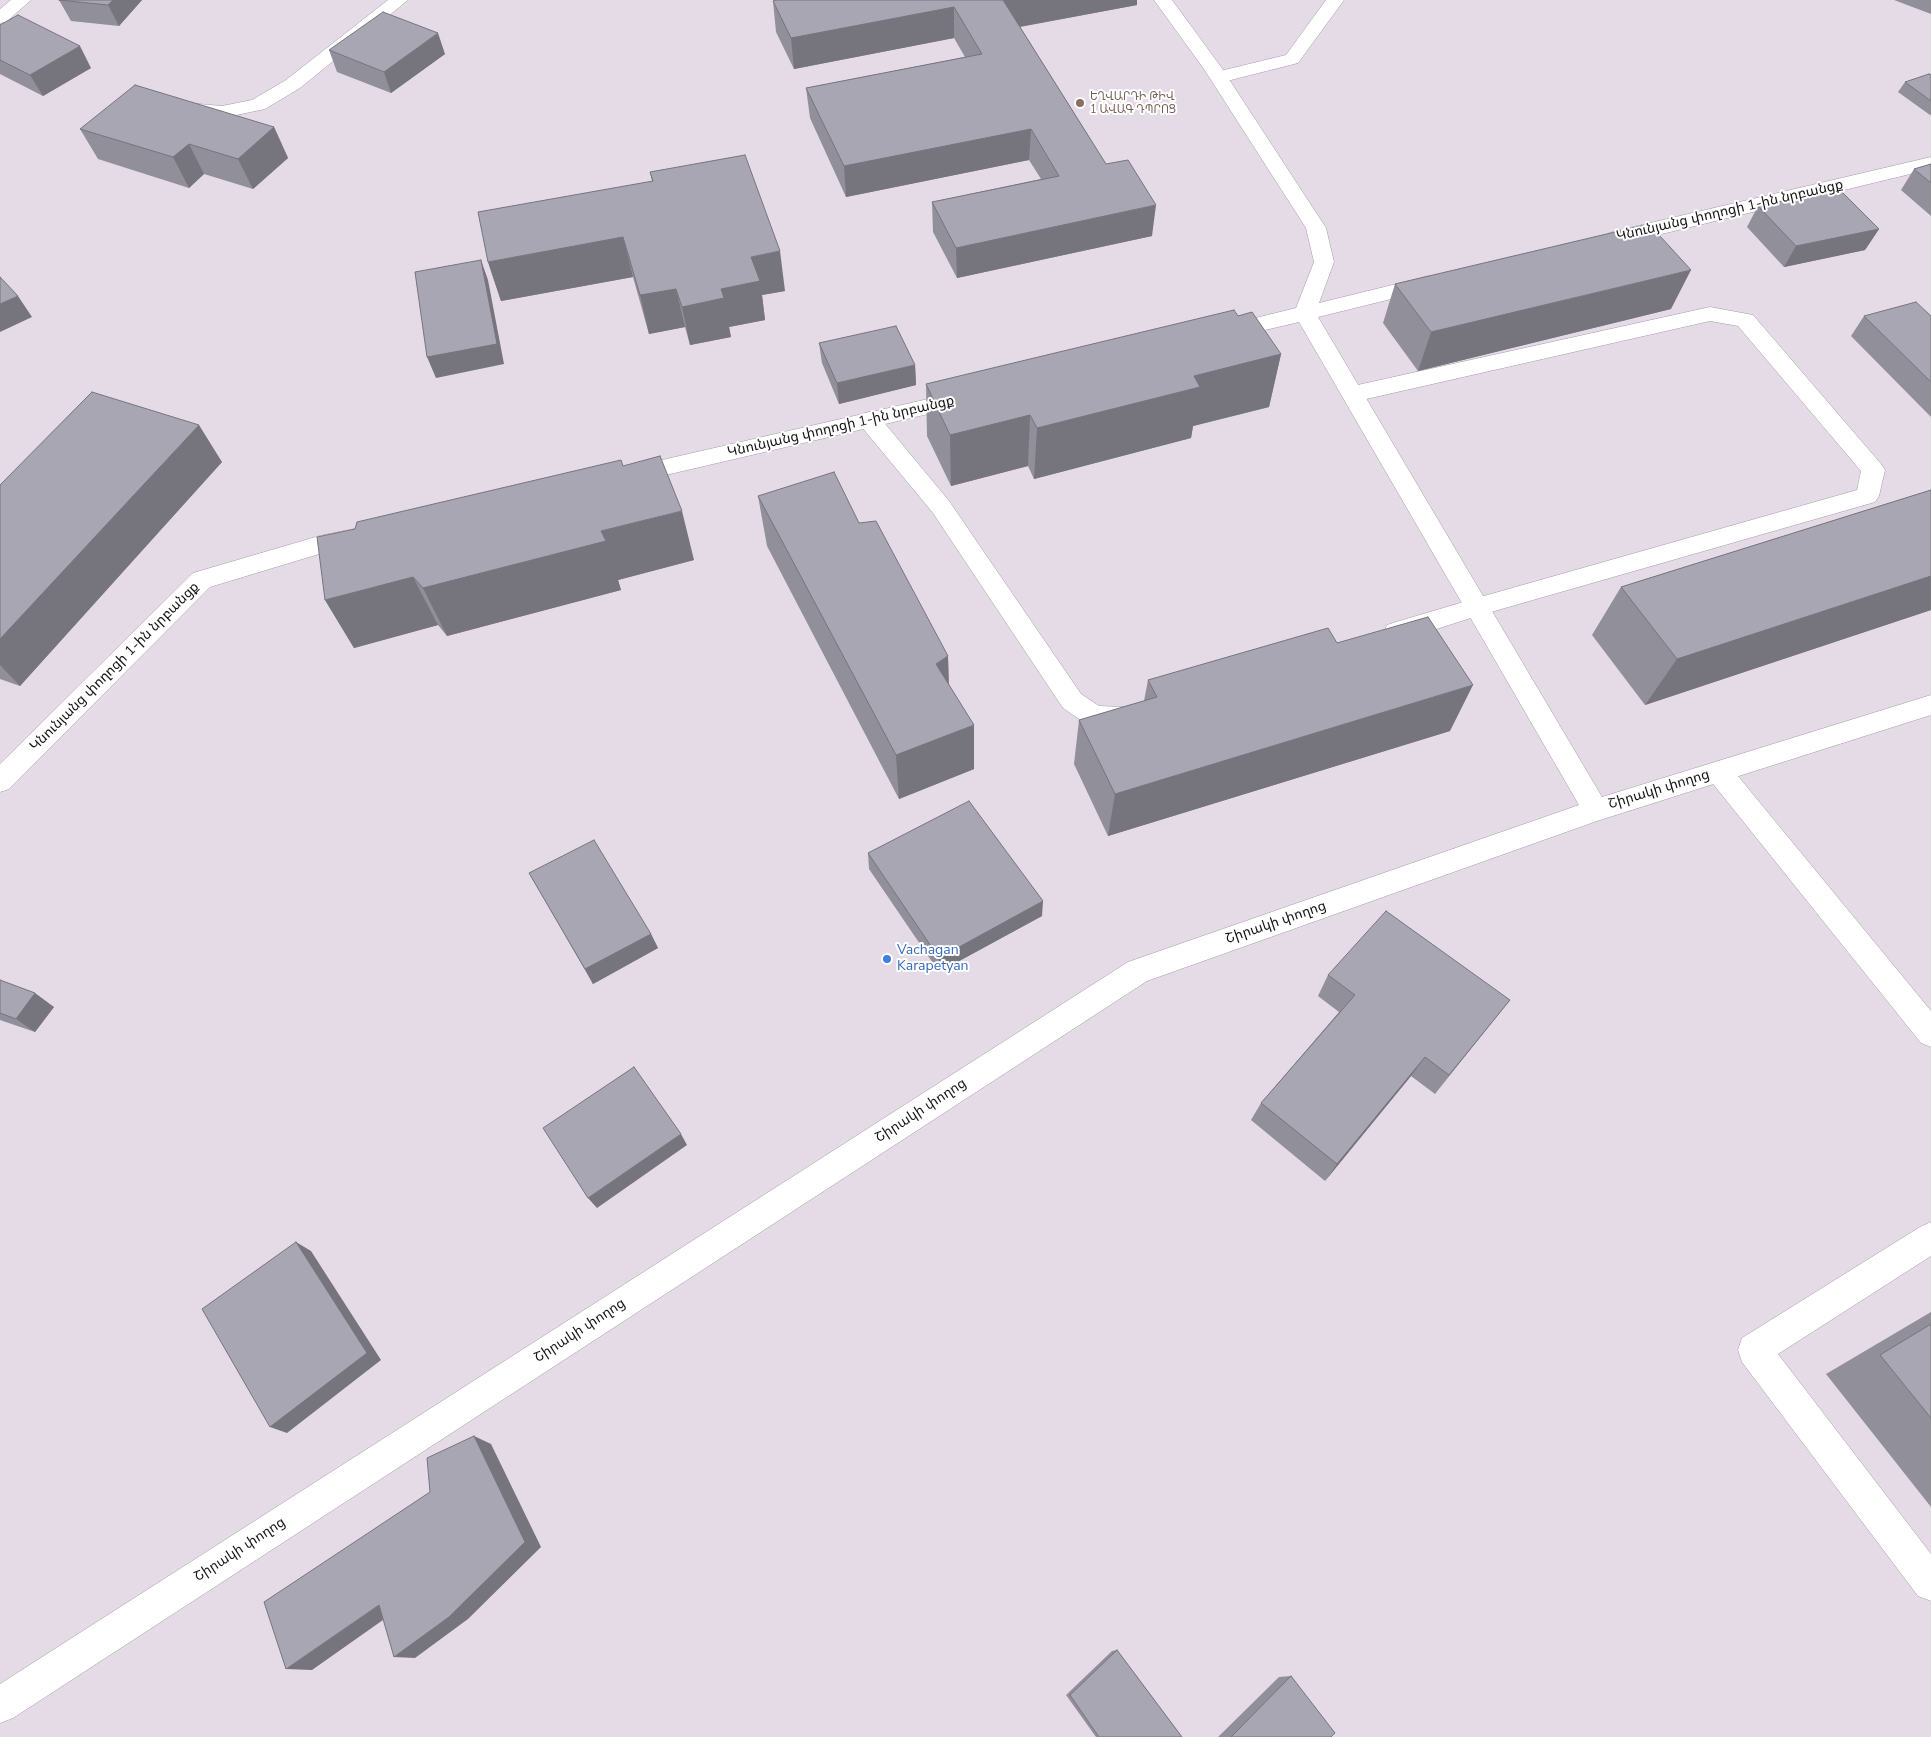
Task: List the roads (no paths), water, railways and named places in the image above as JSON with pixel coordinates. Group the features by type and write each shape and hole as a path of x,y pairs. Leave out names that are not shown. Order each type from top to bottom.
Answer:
{"street":[{"path":"0,18 22,0"},
{"path":"166,103 182,108 222,112 258,105 293,84 399,0"},
{"path":"1163,0 1219,77 1316,228 1324,262 1305,313"},
{"path":"1219,77 1292,59 1335,0"},
{"name":"Կնունյանց փողոցի 1-ին նրբանցք","path":"1594,243 1931,163"},
{"path":"1201,339 1450,278"},
{"path":"1305,313 1596,810"},
{"path":"1353,394 1710,314 1745,320 1873,470 1867,496 1477,607 1372,640"},
{"name":"Կնունյանց փողոցի 1-ին նրբանցք","path":"607,481 983,394"},
{"path":"869,420 941,508 1072,701 1094,716 1124,717 1153,708"},
{"name":"Կնունյանց փողոցի 1-ին նրբանցք","path":"0,781 202,580 319,545 377,532"},
{"name":"Շիրակի փողոց","path":"0,1705 1138,971 1596,810 1931,705"},
{"path":"1719,772 1931,1033"},
{"path":"1931,1238 1754,1350 1931,1583"}],"place":[{"name":"ԵՂՎԱՐԴԻ ԹԻՎ 1 ԱՎԱԳ ԴՊՐՈՑ","path":"1080,103"},
{"name":"Vachagan Karapetyan","path":"887,959"}]}
